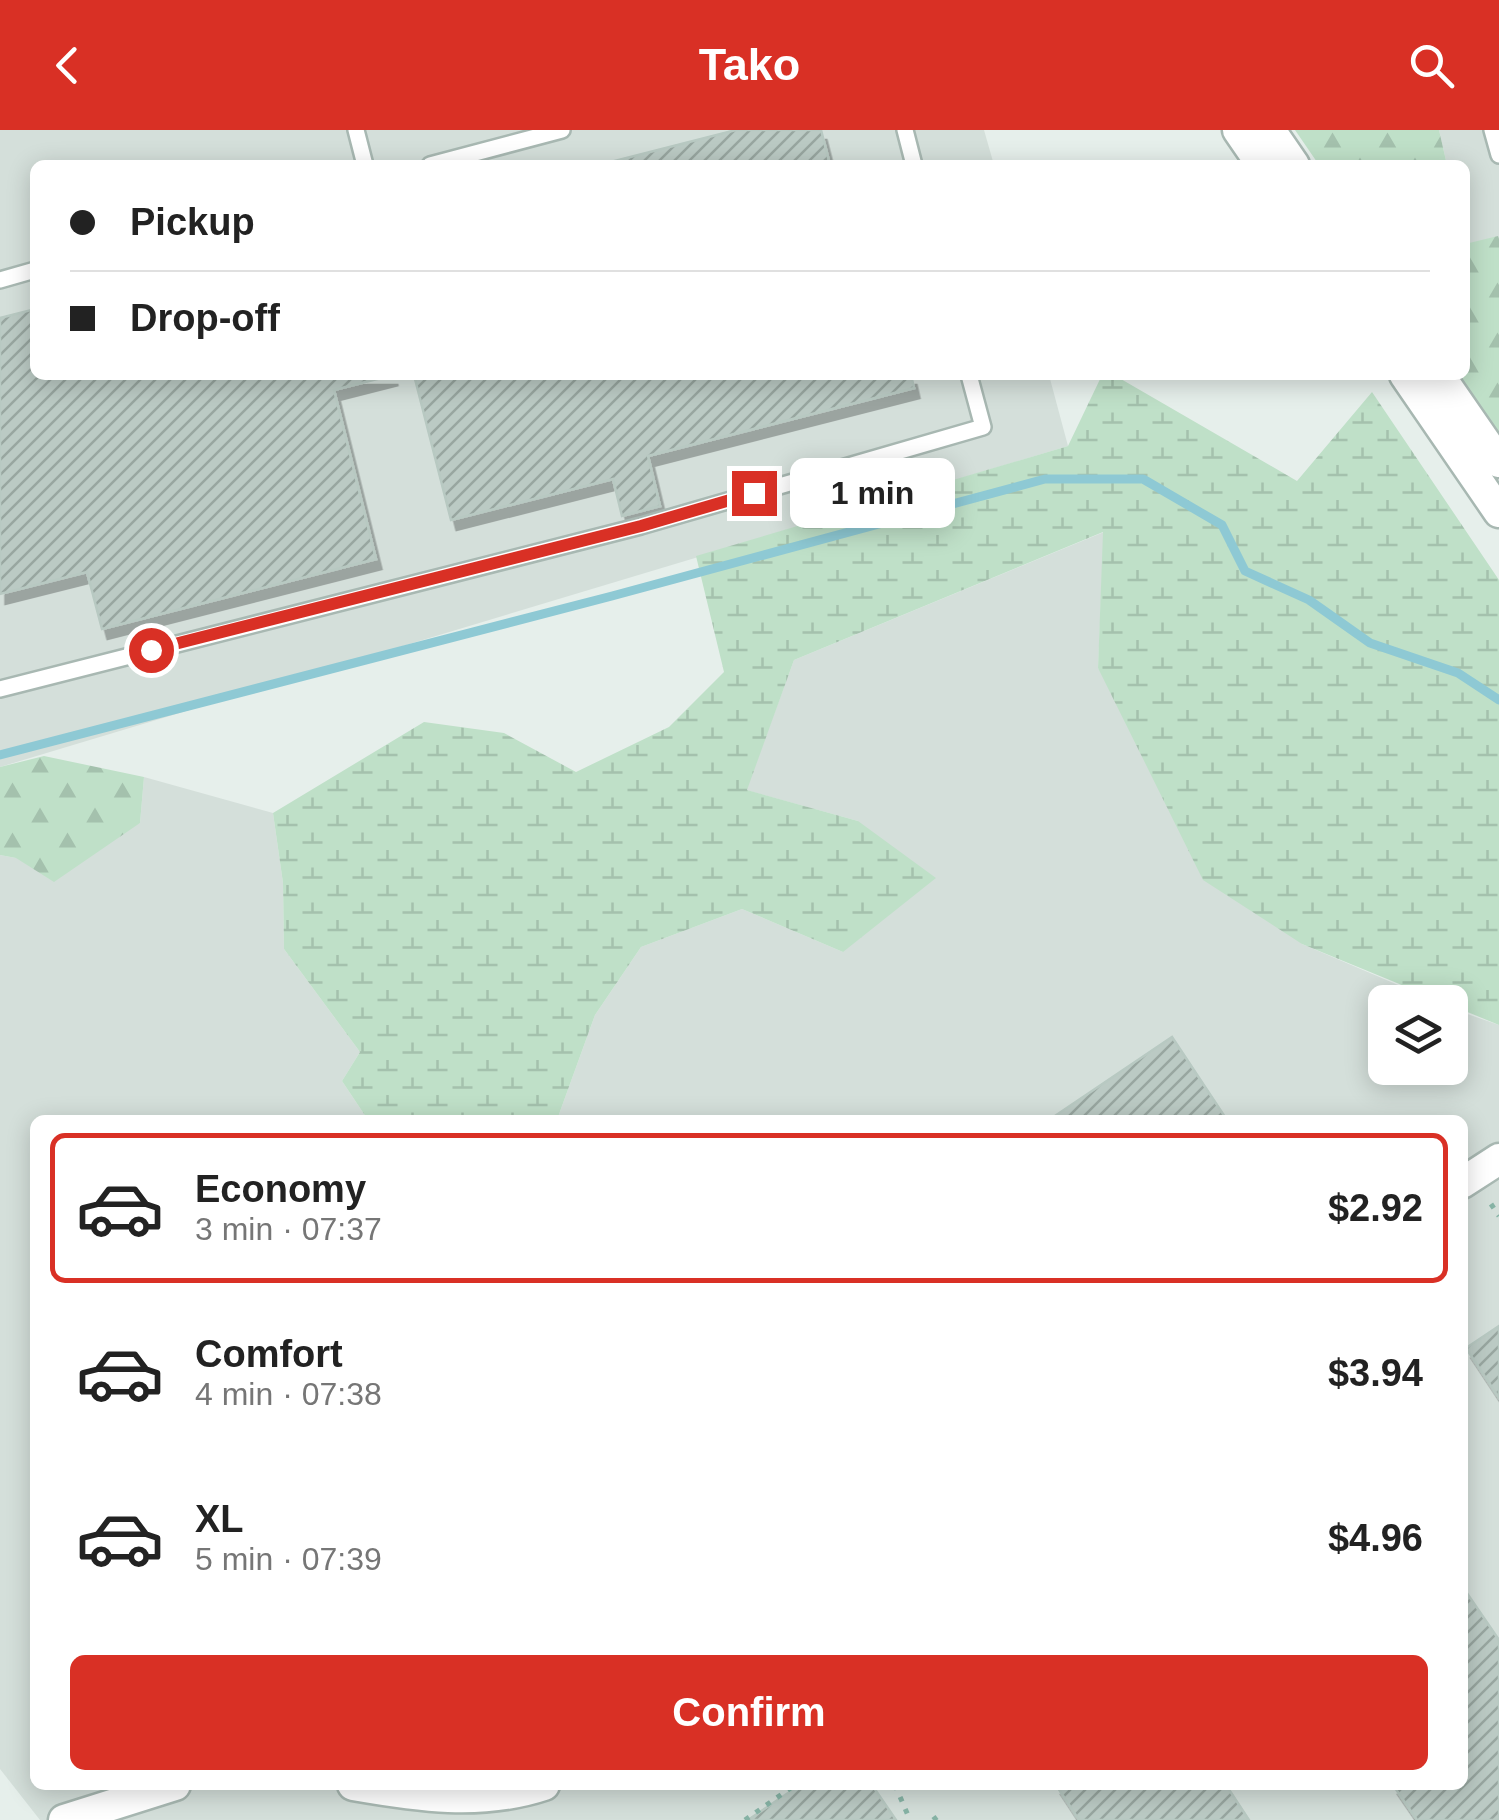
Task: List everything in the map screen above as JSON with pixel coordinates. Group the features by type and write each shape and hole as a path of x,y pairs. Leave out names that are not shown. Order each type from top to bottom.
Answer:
{"street":[{"path":"1238,130 1259,160"},
{"path":"1270,130 1291,160"},
{"path":"1408,380 1499,512"},
{"path":"1442,380 1499,462"},
{"path":"1468,1179 1499,1159"},
{"path":"64,1820 159,1790"},
{"path":"381,1790 458,1798 511,1790"}],"lane":[{"path":"356,130 364,160"},
{"path":"449,160 562,130"},
{"path":"905,130 913,160"},
{"path":"1492,130 1499,154"},
{"path":"0,280 30,271"},
{"path":"0,689 641,526 982,427 970,380"}],"path":[{"path":"1491,1204 1499,1216"},
{"path":"745,1820 788,1790"},
{"path":"896,1790 910,1820"},
{"path":"932,1820 941,1814"}],"shaded area":[{"path":"0,130 984,130 993,160 30,160 30,380 1050,380 1068,446 0,767"},
{"path":"1439,130 1499,130 1499,239 1470,243 1470,160 1446,160"},
{"path":"1104,532 1098,668 1302,944 1398,985 1368,985 1368,1085 1468,1085 1468,1014 1499,1025 1499,1820 40,1820 0,1769 0,855 16,858 140,823 144,777 273,813 283,883 284,949 360,1052 342,1081 365,1115 30,1115 30,1790 1468,1790 1468,1115 559,1115 595,1015 641,947 742,909 843,952 858,821 746,790 794,660"}],"green space":[{"path":"1295,130 1439,130 1446,160 1316,160"},
{"path":"1498,236 1499,239 1499,436 1462,380 1470,380 1470,243"},
{"path":"1100,380 1123,380 1297,481 1372,392 1499,580 1499,1025 1468,1012 1468,985 1402,985 1302,944 1203,880 1098,668 1103,532 794,660 747,790 858,821 936,878 843,952 742,909 641,947 595,1015 559,1115 365,1115 342,1081 360,1052 284,949 283,883 273,813 424,722 504,733 576,772 669,727 724,672 696,556 1068,446"},
{"path":"44,756 144,777 140,823 54,882 16,858 0,855 0,767"}],"building":[{"path":"736,130 821,130 829,160 619,160"},
{"path":"30,310 30,380 373,380 334,390 376,559 102,629 87,572 0,594 0,318"},
{"path":"415,380 912,380 914,388 648,456 660,506 622,516 613,479 451,520"},
{"path":"1172,1037 1224,1115 1056,1115"},
{"path":"1499,1326 1499,1398 1468,1351 1468,1347"},
{"path":"1468,1595 1499,1640 1499,1820 1417,1820 1396,1790 1468,1790"},
{"path":"793,1790 875,1790 896,1820 748,1820"},
{"path":"1059,1790 1229,1790 1249,1820 1079,1820"}],"waterway":[{"path":"0,755 1045,479 1143,479 1222,525 1245,571 1309,600 1370,643 1458,673 1499,700"}],"route":[{"path":"151,650 641,526 754,493"}]}
